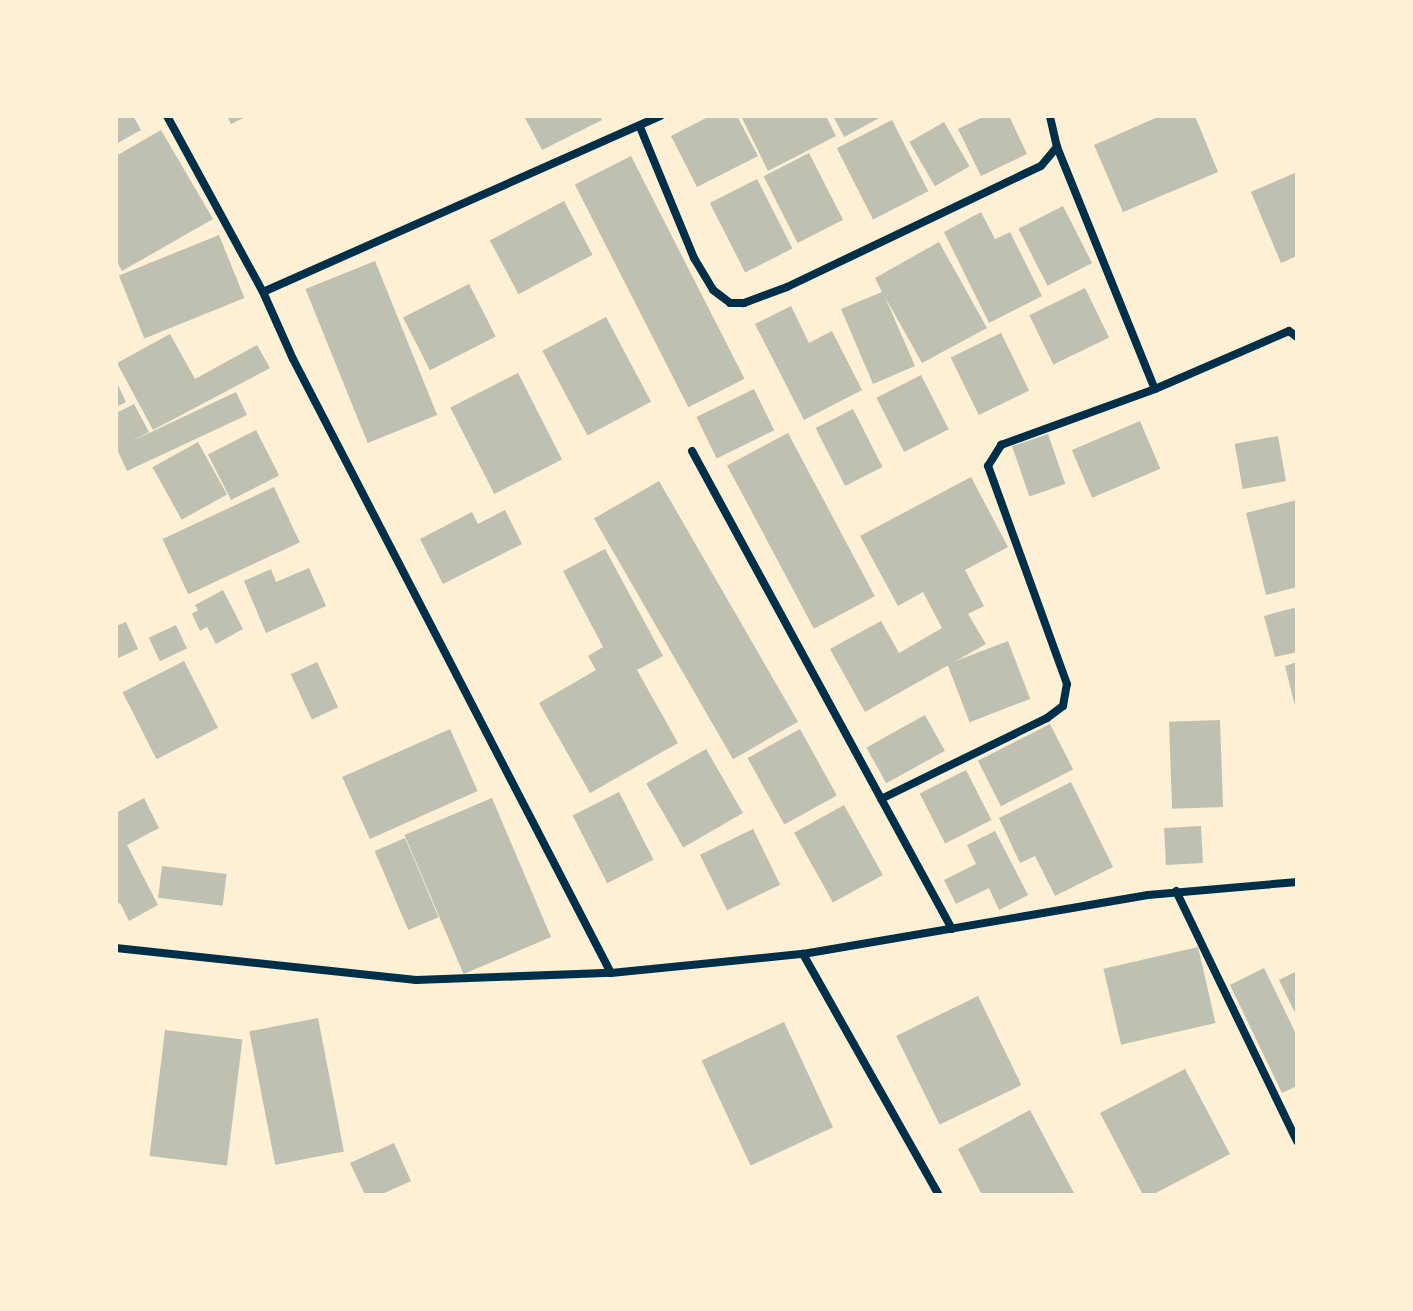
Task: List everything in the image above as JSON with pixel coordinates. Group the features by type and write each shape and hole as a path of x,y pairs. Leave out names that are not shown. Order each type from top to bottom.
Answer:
{"street":[{"path":"167,116 263,292 293,359 611,973"},
{"path":"263,292 661,116"},
{"path":"1050,116 1057,147 1155,389"},
{"path":"640,127 694,258 713,290 730,303 744,303 787,287 1041,166 1057,147"},
{"path":"881,799 1047,718 1063,706 1067,684 988,466 1001,445 1155,389 1289,331 1297,337"},
{"path":"692,451 952,929"},
{"path":"116,948 416,980 611,973 803,954 1176,891 1297,882"},
{"path":"1176,891 1297,1141"},
{"path":"803,954 939,1195"}],"building":[{"path":"116,116 133,116 141,130 116,144"},
{"path":"227,116 247,116 231,124"},
{"path":"524,116 600,116 602,120 542,150"},
{"path":"710,116 737,116 758,156 697,187 671,136"},
{"path":"741,116 826,116 836,136 768,171"},
{"path":"833,116 883,116 844,137"},
{"path":"985,116 1009,116 1027,154 981,176 958,129"},
{"path":"1160,116 1195,116 1218,172 1123,212 1094,145"},
{"path":"892,120 928,191 873,219 837,148"},
{"path":"944,122 970,166 935,186 909,142"},
{"path":"161,130 213,219 122,271 116,260 116,156"},
{"path":"809,153 843,220 798,243 764,176"},
{"path":"631,156 744,379 688,407 575,185"},
{"path":"1297,172 1297,256 1281,263 1251,192"},
{"path":"757,179 792,248 745,273 710,203"},
{"path":"564,201 593,255 518,294 490,240"},
{"path":"1063,206 1092,263 1048,286 1018,229"},
{"path":"981,212 995,239 1010,232 1042,296 989,323 944,232"},
{"path":"219,235 244,298 144,339 119,275"},
{"path":"939,242 987,328 922,363 885,297 915,366 873,384 841,309 882,292 875,278"},
{"path":"375,261 437,415 368,443 305,289"},
{"path":"469,284 496,337 430,370 403,318"},
{"path":"1085,288 1109,337 1053,365 1029,315"},
{"path":"791,306 809,343 832,331 862,390 804,420 755,324"},
{"path":"606,317 651,402 587,436 542,351"},
{"path":"1001,333 1029,391 979,415 951,358"},
{"path":"170,334 195,379 257,345 270,368 153,430 117,363"},
{"path":"518,373 562,459 494,494 450,408"},
{"path":"921,375 949,429 904,452 876,398"},
{"path":"116,381 126,402 116,407"},
{"path":"754,389 774,430 717,458 696,417"},
{"path":"236,392 247,415 127,471 116,447 116,413 134,404 149,432 130,442"},
{"path":"853,409 883,467 845,486 816,428"},
{"path":"1140,421 1160,469 1092,498 1072,450"},
{"path":"256,430 279,475 231,500 208,455"},
{"path":"788,433 875,596 814,629 727,465"},
{"path":"1048,434 1065,484 1029,496 1012,446"},
{"path":"1278,436 1286,481 1243,489 1235,444"},
{"path":"198,442 227,494 182,520 153,467"},
{"path":"971,477 1008,547 965,570 984,606 968,614 986,644 865,712 830,649 881,621 899,653 942,628 923,592 898,606 860,536"},
{"path":"659,481 798,722 733,759 594,518"},
{"path":"274,487 300,542 188,594 163,539"},
{"path":"1297,500 1297,587 1266,595 1246,513"},
{"path":"505,510 522,544 443,584 420,539 472,512 478,524"},
{"path":"605,549 663,656 637,670 678,743 590,793 539,703 596,670 588,656 603,647 563,571"},
{"path":"309,568 326,606 266,633 244,581 271,569 276,582"},
{"path":"223,590 243,629 216,644 207,627 200,631 192,614 198,610 195,605"},
{"path":"1297,607 1297,652 1275,657 1264,616"},
{"path":"126,622 138,649 116,659 116,626"},
{"path":"176,625 187,649 160,661 149,638"},
{"path":"1008,641 1030,699 970,722 947,664"},
{"path":"184,661 218,728 157,759 123,692"},
{"path":"317,662 338,707 312,720 291,674"},
{"path":"1297,662 1297,710 1296,710 1285,666"},
{"path":"925,715 945,751 886,783 866,747"},
{"path":"1220,720 1223,807 1172,809 1169,722"},
{"path":"1050,724 1073,769 1001,806 978,761"},
{"path":"450,729 478,791 370,839 342,777"},
{"path":"800,729 837,795 784,825 748,758"},
{"path":"706,749 743,813 683,848 646,784"},
{"path":"966,770 991,820 945,844 920,794"},
{"path":"1071,782 1113,867 1055,896 1035,856 1020,863 999,818"},
{"path":"619,792 654,860 607,883 573,816"},
{"path":"144,798 159,828 127,845 158,905 129,921 120,903 116,905 116,813"},
{"path":"492,798 551,937 464,974 405,835"},
{"path":"844,805 883,875 833,903 794,833"},
{"path":"1201,826 1203,863 1166,865 1164,828"},
{"path":"753,829 780,885 727,911 700,855"},
{"path":"995,831 1028,895 999,910 989,888 956,904 944,880 976,864 967,845"},
{"path":"405,838 439,917 408,930 375,851"},
{"path":"162,866 227,874 223,906 158,898"},
{"path":"1198,947 1216,1023 1121,1045 1103,969"},
{"path":"1264,968 1297,1036 1297,1086 1282,1093 1230,985"},
{"path":"1297,971 1297,1017 1279,980"},
{"path":"978,996 1021,1085 940,1125 896,1036"},
{"path":"318,1018 344,1152 275,1165 249,1031"},
{"path":"784,1022 833,1127 751,1166 702,1060"},
{"path":"165,1030 242,1040 227,1166 150,1156"},
{"path":"1185,1069 1230,1154 1152,1195 1143,1195 1100,1113"},
{"path":"1030,1110 1075,1195 982,1195 958,1149"},
{"path":"394,1143 411,1181 380,1195 365,1195 350,1163"}]}
